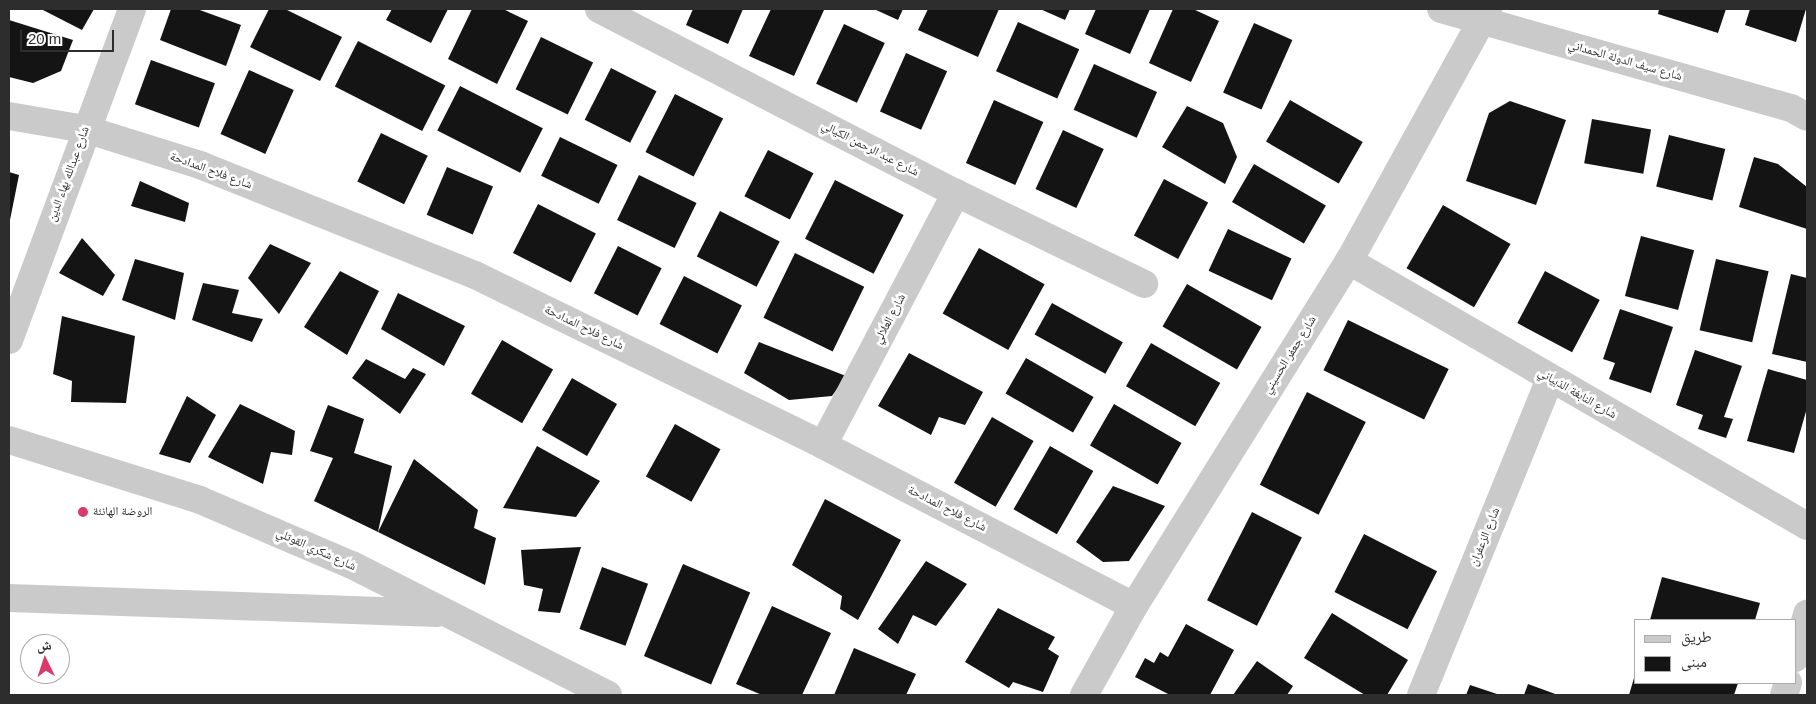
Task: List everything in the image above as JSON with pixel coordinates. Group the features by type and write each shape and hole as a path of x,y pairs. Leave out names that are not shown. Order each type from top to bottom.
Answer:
{"street":[{"name":"شارع عبدالله بهاء الدين","path":"9,340 85,129 132,9"},
{"name":"شارع عبد الرحمن الكيالي","path":"599,9 956,193 1144,284"},
{"name":"شارع سيف الدولة الحمداني","path":"1441,9 1484,14 1790,108 1807,116"},
{"name":"شارع جعفر الحسيني","path":"1084,695 1134,606 1349,261 1484,14"},
{"name":"شارع فلاح المدادحة","path":"9,116 85,129 200,165 477,276 823,445 1134,606"},
{"name":"شارع العلالي","path":"823,445 956,193"},
{"name":"شارع النابغة الذبياني","path":"1349,261 1807,526"},
{"name":"شارع الزعفران","path":"1421,695 1550,378"},
{"name":"شارع شكري القوتلي","path":"9,440 200,500 352,565 444,614 608,695"},
{"path":"9,598 444,614"},
{"path":"1796,654 1807,614"}],"building":[{"path":"41,9 94,9 82,30"},
{"path":"171,9 197,9 241,25 226,66 160,40"},
{"path":"269,9 285,9 342,37 320,81 250,47"},
{"path":"392,9 448,9 431,43 386,20"},
{"path":"472,9 503,9 528,21 497,84 448,59"},
{"path":"693,9 743,9 728,44 686,25"},
{"path":"771,9 824,10 794,76 749,56"},
{"path":"874,9 903,9 898,20"},
{"path":"928,9 999,9 978,57 918,30"},
{"path":"1040,9 1070,9 1065,20"},
{"path":"1096,9 1150,9 1130,54 1085,34"},
{"path":"1173,9 1193,9 1219,21 1191,82 1149,63"},
{"path":"1659,9 1726,9 1718,33 1658,14"},
{"path":"1750,9 1806,9 1796,42 1745,25"},
{"path":"9,20 73,40 61,71 33,83 9,77"},
{"path":"1018,22 1079,49 1057,99 996,71"},
{"path":"1254,23 1292,40 1261,110 1223,92"},
{"path":"844,24 885,43 857,103 816,84"},
{"path":"541,37 593,62 568,115 516,89"},
{"path":"358,41 445,85 422,131 335,86"},
{"path":"906,53 947,71 921,130 880,111"},
{"path":"151,60 215,83 199,127 135,104"},
{"path":"1094,64 1157,92 1137,138 1074,110"},
{"path":"611,68 656,91 630,143 585,120"},
{"path":"249,70 294,90 265,154 221,134"},
{"path":"460,86 543,128 520,173 437,131"},
{"path":"675,94 723,119 694,176 645,152"},
{"path":"994,100 1043,122 1015,185 966,163"},
{"path":"1290,100 1363,142 1339,184 1266,142"},
{"path":"1510,101 1566,120 1536,205 1466,181 1489,113"},
{"path":"1187,106 1223,123 1237,157 1225,184 1162,147"},
{"path":"1592,119 1651,129 1643,174 1584,163"},
{"path":"1063,130 1104,149 1076,208 1036,189"},
{"path":"381,133 428,156 404,204 357,182"},
{"path":"1669,135 1725,149 1712,200 1656,186"},
{"path":"560,137 618,165 599,204 541,176"},
{"path":"768,150 813,173 790,219 744,196"},
{"path":"1754,157 1778,164 1807,187 1807,229 1739,207"},
{"path":"1254,164 1326,206 1304,244 1232,202"},
{"path":"447,167 493,187 473,234 427,215"},
{"path":"9,172 19,175 10,220 9,220"},
{"path":"639,175 697,203 675,248 617,220"},
{"path":"1164,179 1208,202 1178,259 1134,236"},
{"path":"835,180 904,215 874,274 805,239"},
{"path":"140,181 189,203 185,222 131,206"},
{"path":"538,204 596,234 571,283 513,253"},
{"path":"1443,205 1511,244 1474,307 1406,268"},
{"path":"720,211 780,241 757,287 697,256"},
{"path":"1228,229 1291,259 1272,300 1209,271"},
{"path":"1641,236 1694,250 1678,310 1625,296"},
{"path":"82,238 115,275 103,296 59,273"},
{"path":"270,244 311,263 279,314 248,278"},
{"path":"618,246 662,268 638,315 594,293"},
{"path":"979,248 1045,284 1008,350 943,314"},
{"path":"795,253 864,287 833,351 763,318"},
{"path":"135,259 184,273 175,320 122,300"},
{"path":"1716,259 1769,271 1752,342 1700,330"},
{"path":"340,271 379,291 347,355 304,327"},
{"path":"1545,271 1600,300 1572,352 1517,323"},
{"path":"1791,274 1807,278 1807,362 1772,354"},
{"path":"684,276 742,306 717,354 659,324"},
{"path":"203,283 239,290 232,313 263,319 252,342 192,320"},
{"path":"1187,284 1261,327 1237,369 1162,326"},
{"path":"398,293 465,326 444,366 381,329"},
{"path":"1052,303 1123,342 1105,374 1035,334"},
{"path":"1620,309 1673,327 1651,393 1609,379 1615,363 1603,359"},
{"path":"62,316 135,336 126,403 71,402 72,381 53,374"},
{"path":"1348,320 1449,369 1424,419 1323,370"},
{"path":"502,340 553,369 522,423 471,394"},
{"path":"759,342 846,376 832,396 789,400 744,373"},
{"path":"1151,343 1220,383 1195,426 1126,386"},
{"path":"1695,350 1742,366 1724,417 1733,419 1726,438 1698,429 1703,415 1676,405"},
{"path":"909,353 983,392 965,425 939,417 931,435 878,406"},
{"path":"1026,358 1094,397 1073,433 1006,394"},
{"path":"366,359 405,379 413,368 426,374 400,414 352,378"},
{"path":"1768,369 1807,380 1807,408 1794,453 1747,441"},
{"path":"572,378 617,404 587,456 542,430"},
{"path":"1307,392 1366,422 1319,515 1260,485"},
{"path":"187,396 216,415 190,463 159,454"},
{"path":"240,404 295,431 292,455 271,452 263,484 208,457"},
{"path":"1114,404 1182,443 1158,485 1090,446"},
{"path":"328,405 364,419 354,453 392,466 378,532 314,501 333,458 310,451"},
{"path":"992,417 1034,441 996,507 954,483"},
{"path":"675,424 720,449 691,502 646,476"},
{"path":"537,446 600,481 576,517 503,508"},
{"path":"1050,446 1093,471 1057,534 1014,509"},
{"path":"414,459 478,510 474,528 496,538 485,585 378,532"},
{"path":"1113,486 1165,506 1129,561 1103,562 1076,542"},
{"path":"825,499 901,540 858,620 840,609 842,596 792,565"},
{"path":"1252,512 1302,537 1257,626 1207,600"},
{"path":"1364,534 1437,571 1408,629 1334,592"},
{"path":"581,547 560,613 538,611 543,589 524,585 521,550"},
{"path":"926,561 967,584 936,626 913,615 898,644 878,629"},
{"path":"683,564 750,593 711,685 644,656"},
{"path":"602,567 648,584 625,646 579,629"},
{"path":"1662,577 1760,603 1755,619 1650,619"},
{"path":"772,606 831,633 802,695 762,695 736,684"},
{"path":"998,608 1055,637 1048,649 1059,656 1043,692 1013,682 1009,688 965,662"},
{"path":"1332,613 1408,660 1387,695 1365,695 1304,658"},
{"path":"1186,624 1234,650 1210,695 1170,695 1135,677 1145,658 1154,663 1160,652 1168,657"},
{"path":"854,648 916,674 906,695 834,695"},
{"path":"1257,661 1293,686 1287,695 1233,695"},
{"path":"1634,678 1634,684 1738,684 1734,695 1629,695"},
{"path":"1528,684 1558,695 1524,695"},
{"path":"1470,685 1500,695 1466,695"}],"place":[{"name":"الروضة الهانئة","path":"83,512"}]}
